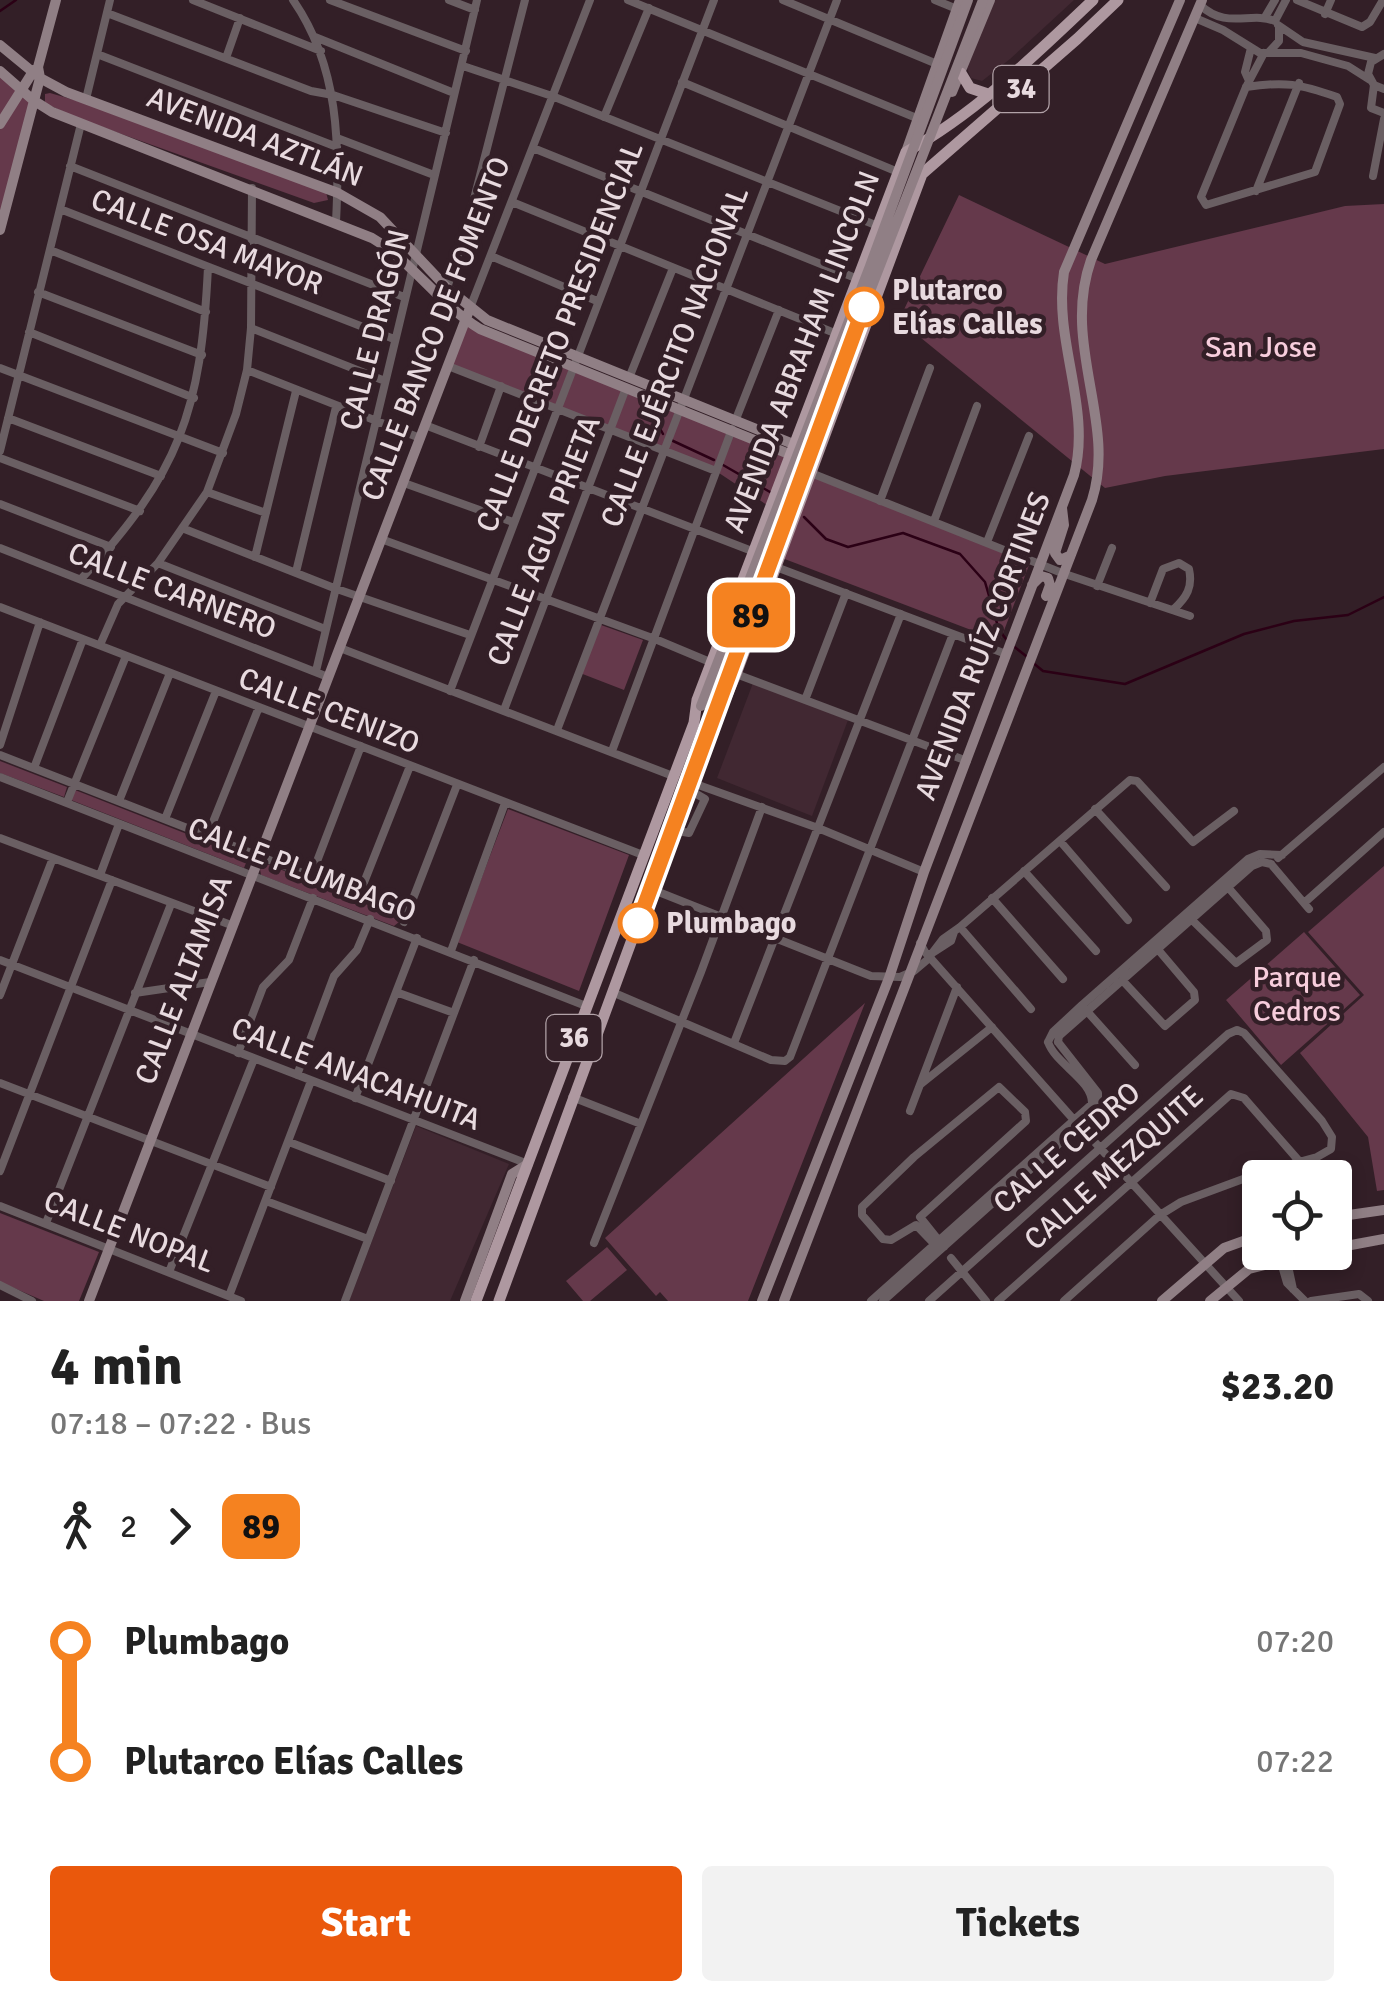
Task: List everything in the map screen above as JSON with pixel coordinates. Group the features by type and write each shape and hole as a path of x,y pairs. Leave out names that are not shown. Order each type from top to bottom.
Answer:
{"main road":[{"name":"34","path":"909,148 935,137 965,113 1093,0"},
{"name":"34","path":"922,174 1103,7 1118,0"},
{"path":"961,72 970,88 988,94"},
{"path":"918,119 942,120 965,113"},
{"path":"909,148 929,150 967,135"},
{"name":"AVENIDA ABRAHAM LINCOLN","path":"694,723 710,662 909,148"},
{"name":"AVENIDA ABRAHAM LINCOLN","path":"499,1301 672,830 710,729 736,674 922,174"},
{"path":"782,476 796,474 806,486"},
{"name":"36","path":"476,1301 694,723"},
{"path":"479,1265 495,1250"}],"street":[{"path":"0,230 56,0"},
{"path":"86,99 110,0"},
{"path":"193,0 321,52"},
{"path":"293,0 315,36 333,95 336,222"},
{"path":"330,0 466,51"},
{"path":"449,0 476,5"},
{"path":"447,288 465,234 525,0"},
{"name":"CALLE BANCO DE FOMENTO","path":"328,676 590,0"},
{"path":"628,0 918,119"},
{"name":"CALLE DECRETO PRESIDENCIAL","path":"450,690 714,0"},
{"path":"782,0 937,64"},
{"name":"CALLE EJÉRCITO NACIONAL","path":"557,730 837,0"},
{"path":"935,0 962,3"},
{"name":"AVENIDA ABRAHAM LINCOLN","path":"922,174 986,0"},
{"name":"AVENIDA ABRAHAM LINCOLN","path":"710,729 839,372 986,0"},
{"path":"1247,84 1245,72 1254,24 1276,0"},
{"path":"1247,84 1298,84 1340,104 1316,172 1210,206 1202,202 1202,197 1247,84 1279,42 1277,23 1286,0"},
{"path":"1298,0 1325,14 1364,26 1383,0"},
{"path":"1325,14 1332,0"},
{"name":"AVENIDA RUÍZ CORTINES","path":"762,1301 889,978 924,872 1079,456 1080,435 1062,327 1062,288 1070,254 1179,1"},
{"path":"1120,137 1119,153 1091,220 1100,237 1201,2 1211,14"},
{"name":"AVENIDA ABRAHAM LINCOLN","path":"909,148 962,3"},
{"name":"36","path":"694,723 864,282 962,3"},
{"name":"CALLE DRAGÓN","path":"316,671 476,5"},
{"path":"604,117 649,8"},
{"path":"107,13 311,91 446,134"},
{"path":"1168,28 1211,14 1254,24 1277,23 1303,42 1380,56"},
{"path":"226,58 240,18"},
{"path":"1195,18 1267,53 1301,52 1348,66 1384,90"},
{"path":"315,36 454,93"},
{"name":"AVENIDA AZTLÁN","path":"0,45 66,92 338,193 368,208 470,308 574,362"},
{"path":"97,54 434,175"},
{"path":"1377,170 1384,111 1371,106 1368,68 1380,56"},
{"path":"463,66 552,96 878,226"},
{"name":"AVENIDA AZTLÁN","path":"0,71 33,100 81,124 252,188 383,244 466,320"},
{"path":"0,124 20,89 36,72"},
{"path":"682,82 898,172"},
{"path":"932,82 938,92 954,89"},
{"path":"1256,191 1298,84"},
{"path":"81,124 0,455 140,511"},
{"path":"533,148 858,279"},
{"path":"70,166 404,297"},
{"path":"100,645 110,618 158,563 208,492 222,453 247,370 252,328 252,188"},
{"path":"512,202 837,334"},
{"name":"CALLE OSA MAYOR","path":"60,209 394,338"},
{"name":"AVENIDA RUÍZ CORTINES","path":"784,1301 1092,500 1100,458 1079,310 1086,274 1100,237"},
{"path":"50,250 206,312"},
{"path":"491,256 597,300"},
{"path":"81,579 140,511 181,437 202,355 208,266"},
{"name":"CALLE AGUA PRIETA","path":"504,710 673,268"},
{"path":"38,292 202,355"},
{"path":"612,751 779,310"},
{"path":"466,320 734,424 792,450 880,501 1097,586 1190,616"},
{"path":"252,328 384,381"},
{"path":"29,332 194,398"},
{"path":"448,366 716,472"},
{"path":"0,368 222,453"},
{"path":"880,501 930,368"},
{"path":"247,370 420,438"},
{"path":"479,446 502,386"},
{"path":"255,556 296,391"},
{"path":"296,572 336,406"},
{"path":"934,520 977,406"},
{"path":"8,418 162,476"},
{"path":"425,426 752,551"},
{"path":"988,542 1029,436"},
{"path":"404,483 513,522"},
{"path":"208,492 266,513"},
{"path":"0,504 111,547"},
{"path":"1062,507 1064,525 1055,553 1060,560 1069,556"},
{"path":"182,528 334,588 470,634"},
{"path":"381,539 710,662"},
{"name":"CALLE CARNERO","path":"0,548 328,676"},
{"path":"1097,586 1112,548"},
{"path":"158,563 325,629"},
{"path":"1150,603 1164,569 1179,563 1188,568 1192,580 1189,591 1173,610"},
{"path":"776,566 1006,654"},
{"path":"1032,585 1041,576 1050,582 1036,623 1034,645"},
{"path":"805,700 846,593"},
{"name":"CALLE CENIZO","path":"0,606 644,855"},
{"path":"734,1044 901,614"},
{"path":"0,745 40,622"},
{"path":"612,992 771,1060 785,1061 795,1051 953,634"},
{"path":"34,768 82,639"},
{"path":"340,648 673,776"},
{"path":"68,802 126,656"},
{"path":"119,800 170,673"},
{"path":"736,674 966,761"},
{"name":"CALLE ALTAMISA","path":"90,1298 328,676"},
{"path":"165,819 216,691"},
{"path":"207,837 259,707"},
{"path":"310,877 361,746"},
{"name":"CALLE PLUMBAGO","path":"0,756 359,895 405,918"},
{"path":"359,895 410,766"},
{"path":"1271,864 1384,767"},
{"name":"CALLE PLUMBAGO","path":"0,777 586,1006"},
{"path":"651,889 876,977 889,978 909,974 932,955 943,938 1133,780 1194,842 1234,811"},
{"path":"400,931 457,785"},
{"path":"689,786 818,828 924,872"},
{"path":"672,830 689,833 701,809 704,796 689,786"},
{"path":"451,951 505,803"},
{"path":"594,1243 762,808"},
{"path":"1095,809 1166,886"},
{"path":"100,875 120,824"},
{"path":"1084,1008 1252,866 1271,864 1307,906 1384,832"},
{"path":"0,838 231,925"},
{"path":"1060,840 1128,920"},
{"path":"883,1301 900,1281 1097,1102 1052,1052 1052,1032 1123,981 1253,856 1282,855"},
{"path":"0,995 53,858"},
{"path":"1024,872 1096,951"},
{"path":"0,1170 112,880"},
{"path":"1191,919 1236,963 1267,940 1266,932 1225,885"},
{"path":"238,1053 263,987 289,960 313,898"},
{"path":"992,898 1063,979"},
{"path":"46,1223 171,904"},
{"path":"298,1075 334,976 357,950 370,919"},
{"path":"957,930 1031,1008"},
{"path":"355,1098 417,938"},
{"path":"920,942 1077,1124"},
{"path":"1123,981 1165,1026 1195,1000 1196,995 1155,947"},
{"name":"CALLE ANACAHUITA","path":"0,960 528,1164"},
{"path":"345,1301 474,960"},
{"path":"135,993 210,982"},
{"path":"910,1111 957,987"},
{"path":"396,992 454,1013"},
{"path":"1084,1008 1135,1065"},
{"path":"920,1085 992,1027"},
{"name":"CALLE CEDRO","path":"929,1301 1236,1030 1244,1033 1322,1120 1332,1137 1327,1152 1298,1160"},
{"path":"169,1272 254,1060"},
{"path":"229,1296 311,1081"},
{"path":"0,1083 271,1188"},
{"path":"994,1089 1004,1089 1025,1112 1026,1120 920,1217 939,1245 914,1224 887,1240 862,1216 862,1206 994,1089"},
{"name":"CALLE MEZQUITE","path":"998,1301 1236,1093 1298,1160"},
{"path":"572,1097 641,1124"},
{"path":"1091,1138 1239,1301"},
{"path":"288,1142 391,1181"},
{"path":"465,1301 512,1174 528,1164"},
{"path":"1064,1301 1160,1215 1205,1191 1242,1179"},
{"path":"266,1201 368,1239"},
{"name":"CALLE NOPAL","path":"0,1206 242,1301"},
{"path":"1352,1215 1384,1210"},
{"path":"1352,1245 1384,1239"},
{"path":"1162,1301 1204,1263 1230,1244 1242,1240"},
{"path":"951,1258 986,1301"},
{"path":"1210,1301 1248,1270"},
{"path":"1285,1270 1287,1283 1308,1301 1359,1294 1368,1301"},
{"path":"871,1301 900,1281"},
{"path":"0,1286 32,1301"},
{"path":"90,1298 104,1301"}],"shaded area":[{"path":"991,0 1074,0 982,81 971,78 966,66"},
{"path":"753,683 848,720 812,816 717,778"},
{"path":"416,1126 509,1164 450,1301 349,1301"}],"green space":[{"path":"0,71 33,100 0,230"},
{"path":"45,94 325,188 328,200 314,203 74,117 45,103"},
{"name":"San Jose","path":"959,195 1105,264 1345,206 1384,204 1384,449 1165,476 1105,488 899,320"},
{"path":"465,320 791,455 770,507 716,471 448,366"},
{"path":"811,476 1031,560 1000,641 782,558"},
{"path":"601,625 643,640 624,690 580,673"},
{"path":"0,761 67,787 64,797 0,773"},
{"path":"75,790 248,858 244,868 71,800"},
{"path":"508,809 629,855 579,991 457,942"},
{"path":"267,864 396,916 399,922 394,926 261,875 260,869"},
{"path":"1384,866 1384,1190 1377,1191 1368,1137 1300,1053 1364,995 1308,932"},
{"name":"Parque Cedros","path":"1304,932 1360,995 1281,1065 1226,1000"},
{"path":"865,1003 748,1301 668,1301 660,1292 656,1296 605,1238"},
{"path":"0,1213 99,1252 79,1301 44,1301 0,1282"},
{"path":"607,1247 627,1270 590,1301 583,1301 566,1281"}],"waterway":[{"path":"0,11 16,0"},
{"path":"644,400 663,434"},
{"path":"671,440 714,460"},
{"path":"723,465 770,492"},
{"path":"804,517 826,539 848,547 903,533 960,554 985,582 999,630 1006,639"},
{"path":"1032,662 1043,671 1125,684 1244,634 1294,621 1348,615 1384,597"},
{"path":"1012,645 1026,656"}],"bus line":[{"name":"89","path":"638,923 864,307"}],"place":[{"name":"Plutarco Elías Calles","path":"864,307"},
{"name":"Plumbago","path":"638,923"}]}
